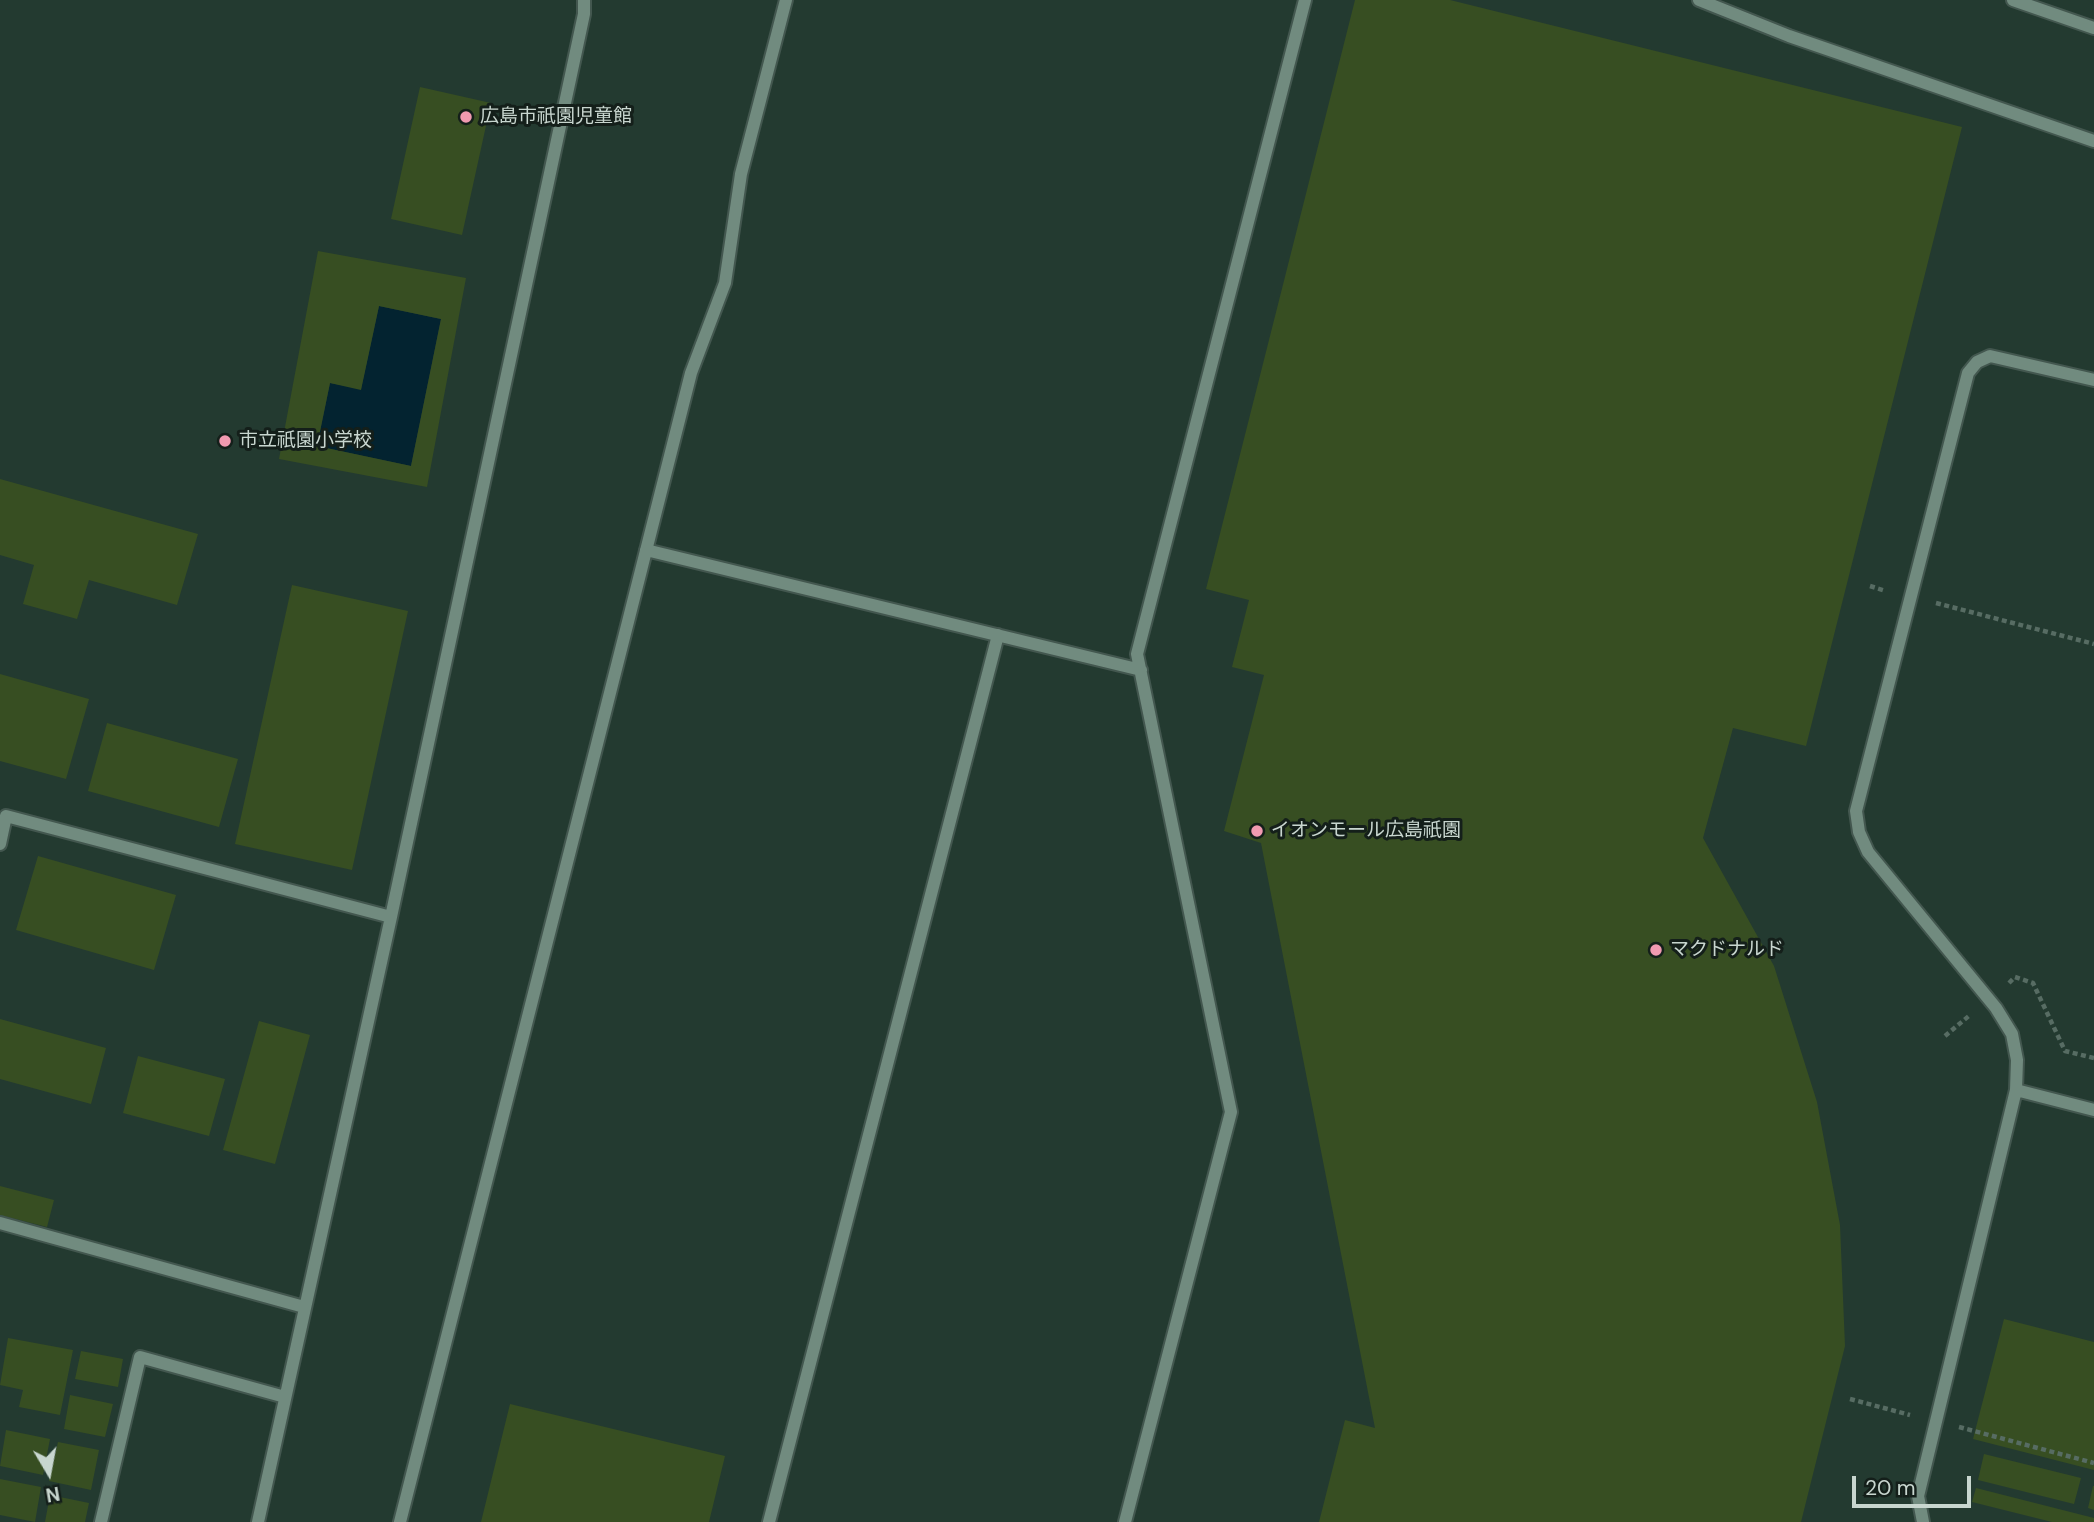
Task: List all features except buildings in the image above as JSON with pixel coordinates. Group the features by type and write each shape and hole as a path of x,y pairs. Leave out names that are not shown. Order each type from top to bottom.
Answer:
{"street":[{"path":"258,1522 391,917 581,27 584,0"},
{"path":"400,1522 691,373 725,282 741,174 786,0"},
{"path":"1125,1522 1231,1112 1138,654 1305,0"},
{"path":"1699,0 1789,36 2094,141"},
{"path":"2013,0 2094,28"},
{"path":"1923,1522 1918,1496 2016,1090 2017,1060 2012,1034 1996,1008 1868,852 1859,832 1856,811 1968,373 1990,356 2094,380"},
{"path":"646,550 1141,670"},
{"path":"769,1522 998,635"},
{"path":"0,844 6,816 391,917"},
{"path":"2016,1090 2094,1110"},
{"path":"0,1223 304,1307"},
{"path":"101,1522 140,1357 285,1398"}],"path":[{"path":"1870,586 2094,644"},
{"path":"1850,1399 2094,1463"}],"water":[{"path":"379,306 441,319 411,466 317,446 330,383 361,389"}],"place":[{"name":"広島市祇園児童館","path":"466,117"},
{"name":"市立祇園小学校","path":"225,441"},
{"name":"イオンモール広島祇園","path":"1257,831"},
{"name":"マクドナルド","path":"1656,950"}]}
